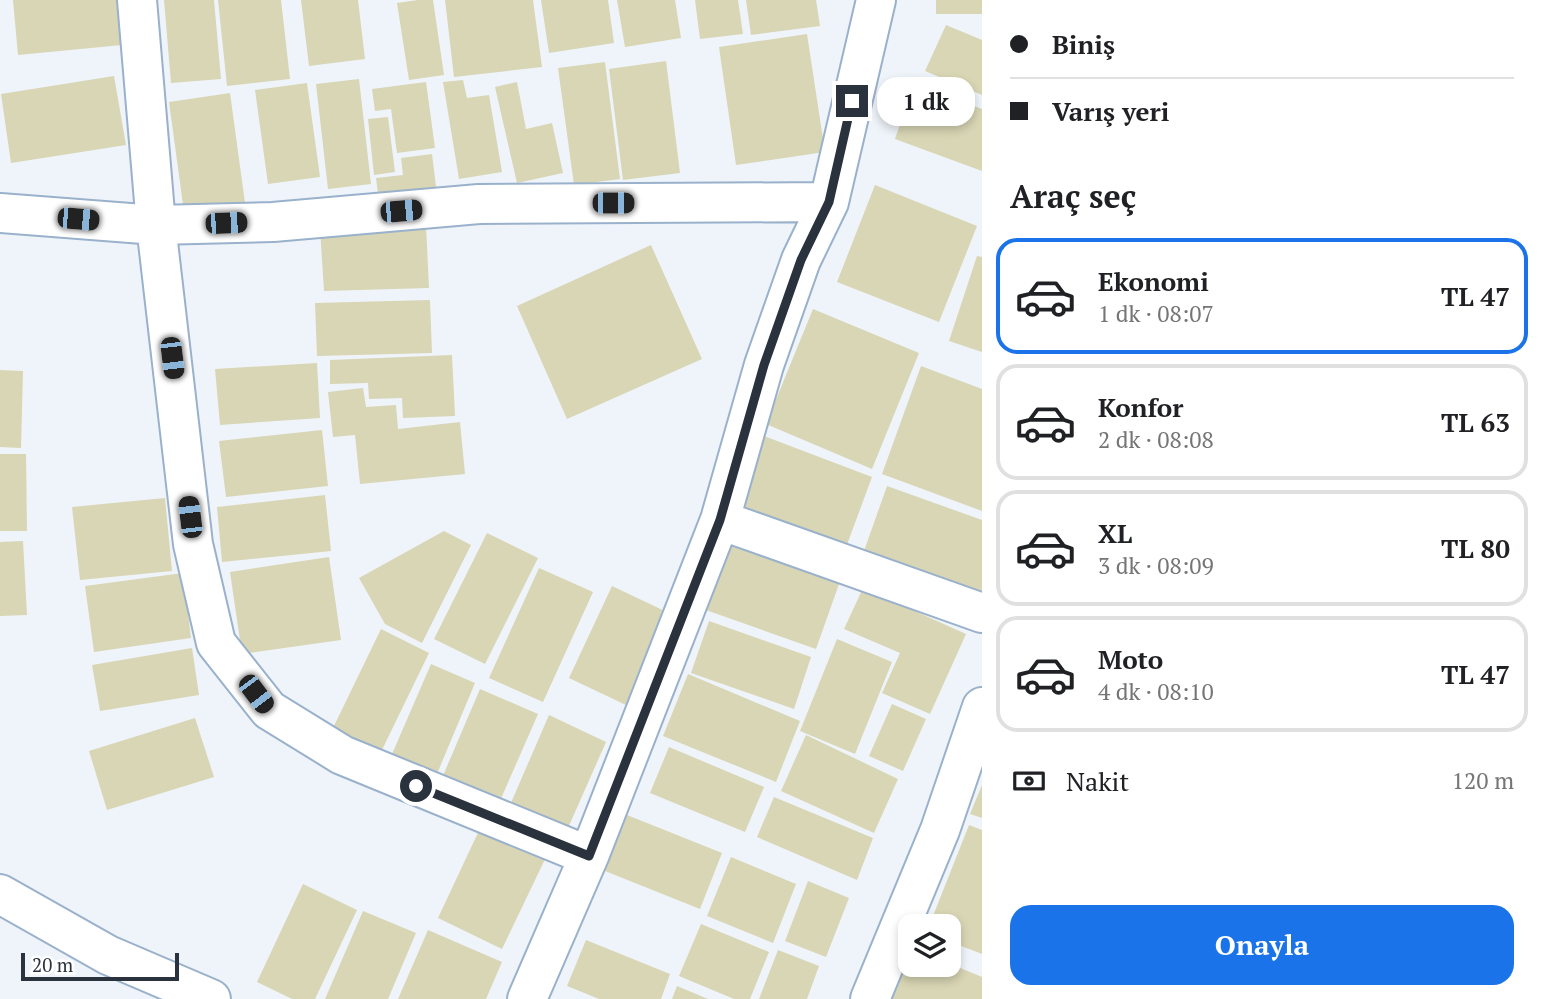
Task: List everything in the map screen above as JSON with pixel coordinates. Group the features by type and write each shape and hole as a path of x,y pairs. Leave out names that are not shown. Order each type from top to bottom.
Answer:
{"street":[{"path":"136,0 156,225 193,544 216,643 268,710 342,755 589,856"},
{"path":"527,999 589,856 720,520 764,365 801,260 829,202 876,0"},
{"path":"0,213 156,225 273,222 479,204 829,202"},
{"path":"720,520 982,612"},
{"path":"870,999 940,830 982,707"},
{"path":"0,894 107,955 211,999"}],"building":[{"path":"13,0 118,0 122,45 18,55"},
{"path":"164,0 214,0 221,79 171,83"},
{"path":"218,0 281,0 290,79 227,86"},
{"path":"301,0 358,0 365,59 309,66"},
{"path":"433,0 444,75 409,80 397,3"},
{"path":"445,0 533,0 542,67 454,77"},
{"path":"541,0 608,0 614,43 549,53"},
{"path":"617,0 675,0 681,38 625,47"},
{"path":"695,0 738,0 743,34 700,39"},
{"path":"746,0 816,0 820,26 751,35"},
{"path":"936,0 982,0 982,14 936,14"},
{"path":"946,25 982,40 982,95 925,71"},
{"path":"807,34 825,152 736,165 719,47"},
{"path":"666,61 680,173 623,180 609,69"},
{"path":"605,62 620,179 574,185 558,68"},
{"path":"114,76 126,145 11,163 1,94"},
{"path":"359,79 371,184 328,189 316,84"},
{"path":"463,80 467,98 489,95 502,172 459,179 443,82"},
{"path":"426,82 435,148 397,153 391,109 375,111 372,89"},
{"path":"517,82 526,129 552,123 563,173 517,183 495,87"},
{"path":"307,83 320,177 268,184 255,90"},
{"path":"914,83 982,109 982,171 895,139"},
{"path":"230,93 245,203 184,212 169,102"},
{"path":"388,117 395,172 374,175 368,119"},
{"path":"432,154 436,187 378,194 376,178 403,175 401,158"},
{"path":"875,185 977,226 939,322 837,282"},
{"path":"426,225 429,288 324,291 320,229"},
{"path":"651,245 702,359 567,419 517,306"},
{"path":"977,256 982,257 982,352 949,341"},
{"path":"430,300 432,353 317,356 315,303"},
{"path":"813,309 919,353 872,469 766,424"},
{"path":"452,355 455,416 403,418 402,398 369,399 368,383 330,384 330,360"},
{"path":"317,363 320,418 220,425 215,369"},
{"path":"921,366 982,389 982,511 882,474"},
{"path":"0,370 23,371 21,448 0,447"},
{"path":"363,388 366,407 396,405 398,429 460,422 465,474 360,484 355,435 333,437 328,392"},
{"path":"322,430 328,486 226,497 219,441"},
{"path":"764,436 872,477 845,550 737,510"},
{"path":"0,454 26,454 27,531 0,531"},
{"path":"887,486 982,520 982,592 864,551"},
{"path":"325,495 331,551 222,562 217,507"},
{"path":"165,498 172,571 80,580 72,507"},
{"path":"444,531 471,545 422,643 385,624 359,578"},
{"path":"487,533 538,558 485,664 434,639"},
{"path":"23,541 27,615 0,616 0,542"},
{"path":"726,544 839,584 816,649 703,609"},
{"path":"329,557 341,640 242,654 230,572"},
{"path":"539,568 593,592 543,702 489,678"},
{"path":"183,573 191,638 94,652 85,586"},
{"path":"612,586 671,614 628,706 569,678"},
{"path":"863,588 966,634 930,714 882,693 900,653 844,629"},
{"path":"709,621 811,657 794,709 691,673"},
{"path":"381,629 429,653 380,754 332,730"},
{"path":"837,639 892,662 855,754 800,731"},
{"path":"192,648 199,695 100,711 92,665"},
{"path":"431,664 475,683 434,781 389,761"},
{"path":"688,674 800,721 776,782 663,736"},
{"path":"480,689 538,714 496,810 439,785"},
{"path":"892,704 926,719 903,771 869,756"},
{"path":"549,715 606,742 564,837 507,812"},
{"path":"195,718 214,777 107,810 89,751"},
{"path":"806,735 898,779 874,833 781,791"},
{"path":"669,747 764,787 745,832 650,793"},
{"path":"982,785 982,818 970,814"},
{"path":"774,797 873,838 857,880 757,837"},
{"path":"627,815 722,853 700,909 605,871"},
{"path":"483,822 548,853 502,949 438,918"},
{"path":"969,825 982,830 982,954 961,946 961,914 934,914"},
{"path":"731,857 796,884 773,943 707,916"},
{"path":"808,881 849,898 826,957 785,941"},
{"path":"303,884 357,910 315,999 292,999 257,982"},
{"path":"363,911 416,933 388,999 325,999"},
{"path":"701,924 769,952 750,999 734,999 679,976"},
{"path":"428,930 502,962 486,999 398,999"},
{"path":"586,940 670,974 661,999 599,999 567,986"},
{"path":"778,950 819,966 807,999 759,999"},
{"path":"961,968 982,977 982,999 889,999 898,977 961,977"},
{"path":"677,986 708,999 672,999"}],"route":[{"path":"416,786 589,856 720,520 764,365 801,260 829,202 852,101"}]}
